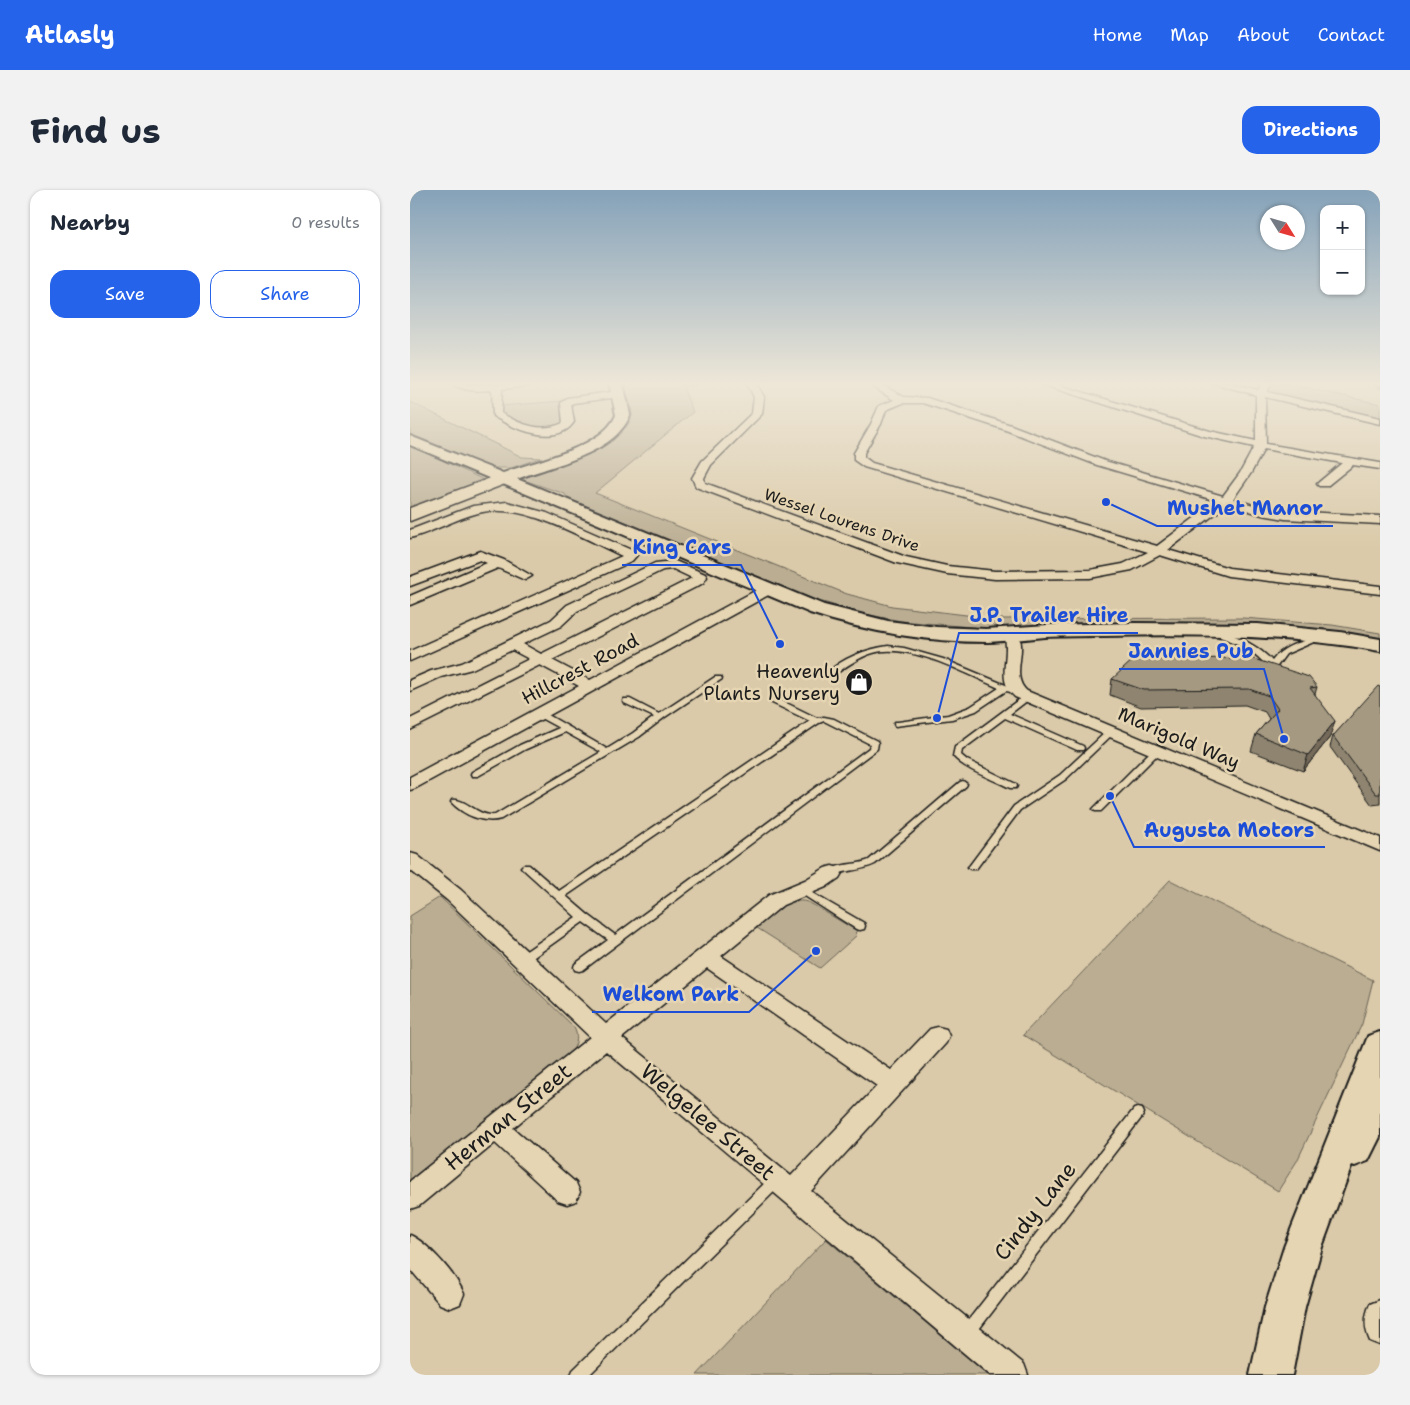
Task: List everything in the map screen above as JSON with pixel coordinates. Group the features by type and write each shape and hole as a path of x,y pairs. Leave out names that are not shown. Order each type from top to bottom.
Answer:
{"highway":[{"path":"410,515 504,478"}],"street":[{"path":"504,478 603,438"},
{"name":"Wessel Lourens Drive","path":"731,438 706,462 698,478 698,484 902,560 947,570 995,575 1104,573 1138,564 1159,551 1234,492 1260,446 1260,438"},
{"path":"868,438 859,453 860,461 968,496 1060,521 1241,575 1380,590"},
{"path":"1037,438 1101,463 1275,514 1380,520"},
{"path":"1228,438 1260,446 1380,466"},
{"path":"410,440 826,612 867,624 930,633 1012,635 1034,638 1223,635 1284,637 1380,652"},
{"path":"1322,484 1351,461"},
{"path":"410,534 477,509 507,506 543,516 631,555 582,580 410,658"},
{"path":"410,582 476,555 482,555 526,576"},
{"path":"410,601 499,563"},
{"path":"410,686 436,674 468,666 558,622 564,613 572,608 660,566 675,565 700,577 691,584 410,725"},
{"name":"Hillcrest Road","path":"410,784 769,589"},
{"path":"1012,635 1050,631 1242,629 1297,632 1380,645"},
{"path":"1012,635 1015,642 1011,682 1016,692"},
{"path":"512,644 590,686"},
{"name":"Marigold Way","path":"1016,692 1380,846"},
{"name":"Welgelee Street","path":"410,860 454,895 606,1038 1013,1375"},
{"name":"Herman Street","path":"410,1197 776,900 815,884 832,873"},
{"path":"706,956 894,1084"},
{"path":"785,1186 894,1084 938,1036"},
{"path":"1270,1375 1285,1307 1303,1247 1380,1046"},
{"path":"1303,1247 1380,1102"},
{"path":"496,1127 566,1192"},
{"path":"410,1248 450,1294"},
{"path":"1380,1314 1380,1331"}],"lane":[{"path":"1223,635 1254,648 1263,655 1272,667 1278,656 1286,650 1312,641"},
{"path":"830,674 858,656 874,650 893,648 926,656 1016,692"},
{"path":"455,802 482,817 493,818 506,813 636,735 659,717 718,679"},
{"path":"1013,786 964,762 957,756 958,749 1004,715 1016,692"},
{"path":"898,724 949,717 1016,692"},
{"path":"773,700 816,721"},
{"path":"627,701 659,717"},
{"path":"540,714 607,752"},
{"path":"1004,715 1080,748"},
{"path":"559,896 816,721 824,719 831,721 871,741 874,747 579,967"},
{"path":"475,774 523,747 566,728"},
{"path":"973,867 1018,808 1063,777 1111,732"},
{"path":"1098,808 1156,751"},
{"path":"832,873 872,862 963,784"},
{"path":"526,866 583,917 615,940"},
{"path":"800,889 860,926"},
{"path":"523,959 583,917"},
{"name":"Cindy Lane","path":"965,1336 1138,1113"},
{"path":"578,1375 785,1186"}],"shaded area":[{"path":"420,438 484,438 522,457 540,458 511,468 493,468"},
{"path":"611,438 661,438 595,493 847,594 892,606 999,619 1243,618 1332,625 1380,633 1380,638 1331,630 1278,625 983,628 901,621 860,613 816,600 567,498 565,494 524,480 523,476 567,460"},
{"path":"410,445 486,481 410,513"},
{"path":"1170,880 1373,980 1362,1024 1297,1161 1278,1191 1023,1035"},
{"path":"440,897 573,1026 577,1038 569,1056 410,1187 410,916"},
{"path":"804,901 857,931 855,933 857,935 820,968 754,926 783,905"},
{"path":"826,1239 988,1375 697,1375"}],"building":[{"path":"1251,658 1309,677 1317,687 1310,688 1335,721 1308,755 1256,734 1278,709 1269,696 1249,689 1144,690 1112,679 1134,659"},
{"path":"1378,686 1380,687 1380,794 1376,794 1333,736"}],"place":[{"name":"Mushet Manor","path":"1106,502"},
{"name":"King Cars","path":"780,644"},
{"name":"Heavenly Plants Nursery","path":"859,682"},
{"name":"J.P. Trailer Hire","path":"937,718"},
{"name":"Jannies Pub","path":"1284,739"},
{"name":"Augusta Motors","path":"1110,796"},
{"name":"Welkom Park","path":"816,951"}]}
